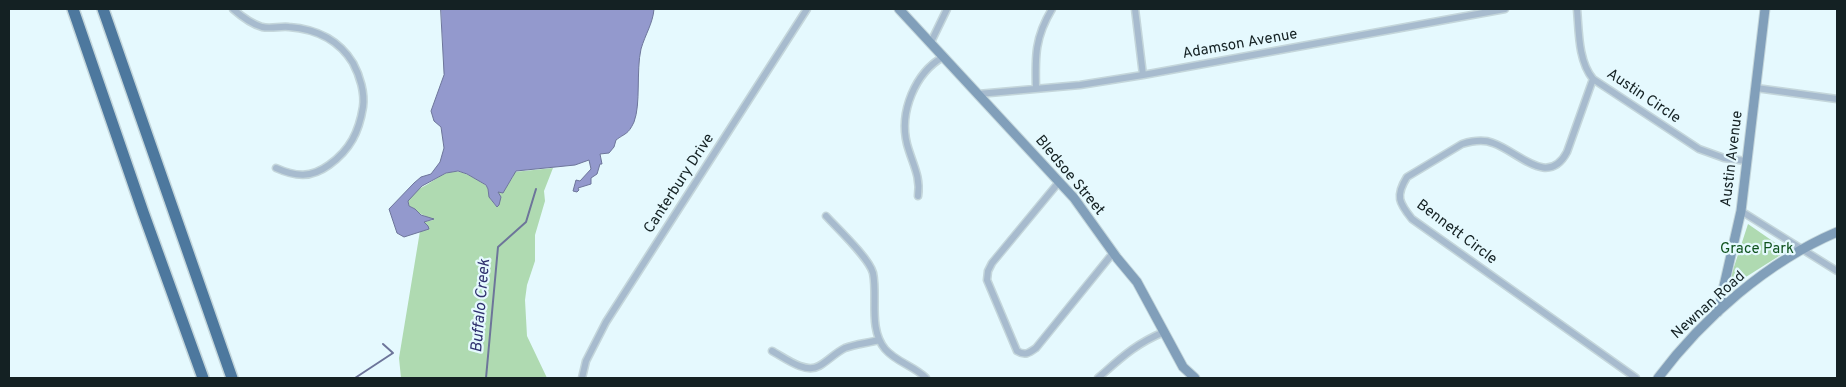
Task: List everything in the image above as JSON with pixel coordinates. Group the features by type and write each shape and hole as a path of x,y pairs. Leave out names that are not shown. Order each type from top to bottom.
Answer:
{"highway":[{"path":"74,9 143,212 203,378"},
{"path":"103,9 232,378"}],"street":[{"path":"233,9 249,21 262,27 288,27 313,30 326,37 346,53 358,72 364,102 352,142 344,153 322,170 308,175 290,175 276,168"},
{"name":"Canterbury Drive","path":"582,378 586,361 606,322 808,9"},
{"name":"Bledsoe Street","path":"899,9 1074,198 1138,285 1182,367 1195,378"},
{"path":"931,42 947,9"},
{"path":"1036,89 1037,42 1052,9"},
{"path":"1135,9 1142,75"},
{"name":"Adamson Avenue","path":"978,94 1080,85 1505,9"},
{"name":"Austin Circle","path":"1577,9 1582,52 1593,79 1699,149 1724,158 1746,161"},
{"name":"Austin Avenue","path":"1718,312 1741,211 1765,9"},
{"path":"918,196 920,183 906,142 905,128 908,108 914,88 922,75 932,63 943,57"},
{"name":"Bennett Circle","path":"1593,79 1567,152 1562,161 1554,167 1544,169 1492,142 1472,141 1462,144 1407,177 1402,186 1400,196 1402,206 1412,218 1636,378"},
{"path":"1756,88 1837,99"},
{"path":"1058,182 1019,228 988,271 988,280 1017,351 1021,354 1028,354 1036,348 1113,253"},
{"path":"1741,211 1837,271"},
{"path":"826,216 867,261 873,272 879,340 895,358 926,378"},
{"name":"Newnan Road","path":"1658,378 1678,352 1718,312 1758,280 1802,250 1837,232"},
{"path":"1098,378 1127,352 1144,340 1164,332"},
{"path":"772,351 801,366 817,367 848,347 879,340"}],"green space":[{"path":"553,168 544,191 545,201 535,235 535,261 527,285 525,300 527,336 547,378 401,378 399,358 420,231 429,229 424,222 433,220 409,206 408,200 410,196 440,176 455,171 467,174 484,184 488,188 489,195 497,207 498,192 503,192 513,177 514,172"},
{"name":"Grace Park","path":"1748,224 1787,251 1738,282 1733,283 1731,276"}],"water":[{"path":"441,9 654,9 641,49 634,122 628,132 616,140 614,147 609,153 600,154 602,164 600,164 597,174 591,178 591,184 578,188 577,192 573,191 576,180 580,181 591,169 589,160 575,165 516,171 503,193 498,192 501,197 497,207 489,197 486,185 458,171 446,173 422,186 408,201 409,206 421,215 434,219 424,222 429,229 404,237 397,233 389,209 421,177 431,174 440,162 444,148 441,127 434,121 431,111 444,75"}],"waterway":[{"name":"Buffalo Creek","path":"486,378 498,247 526,222 536,189"},
{"path":"355,378 393,353 383,344"}]}
